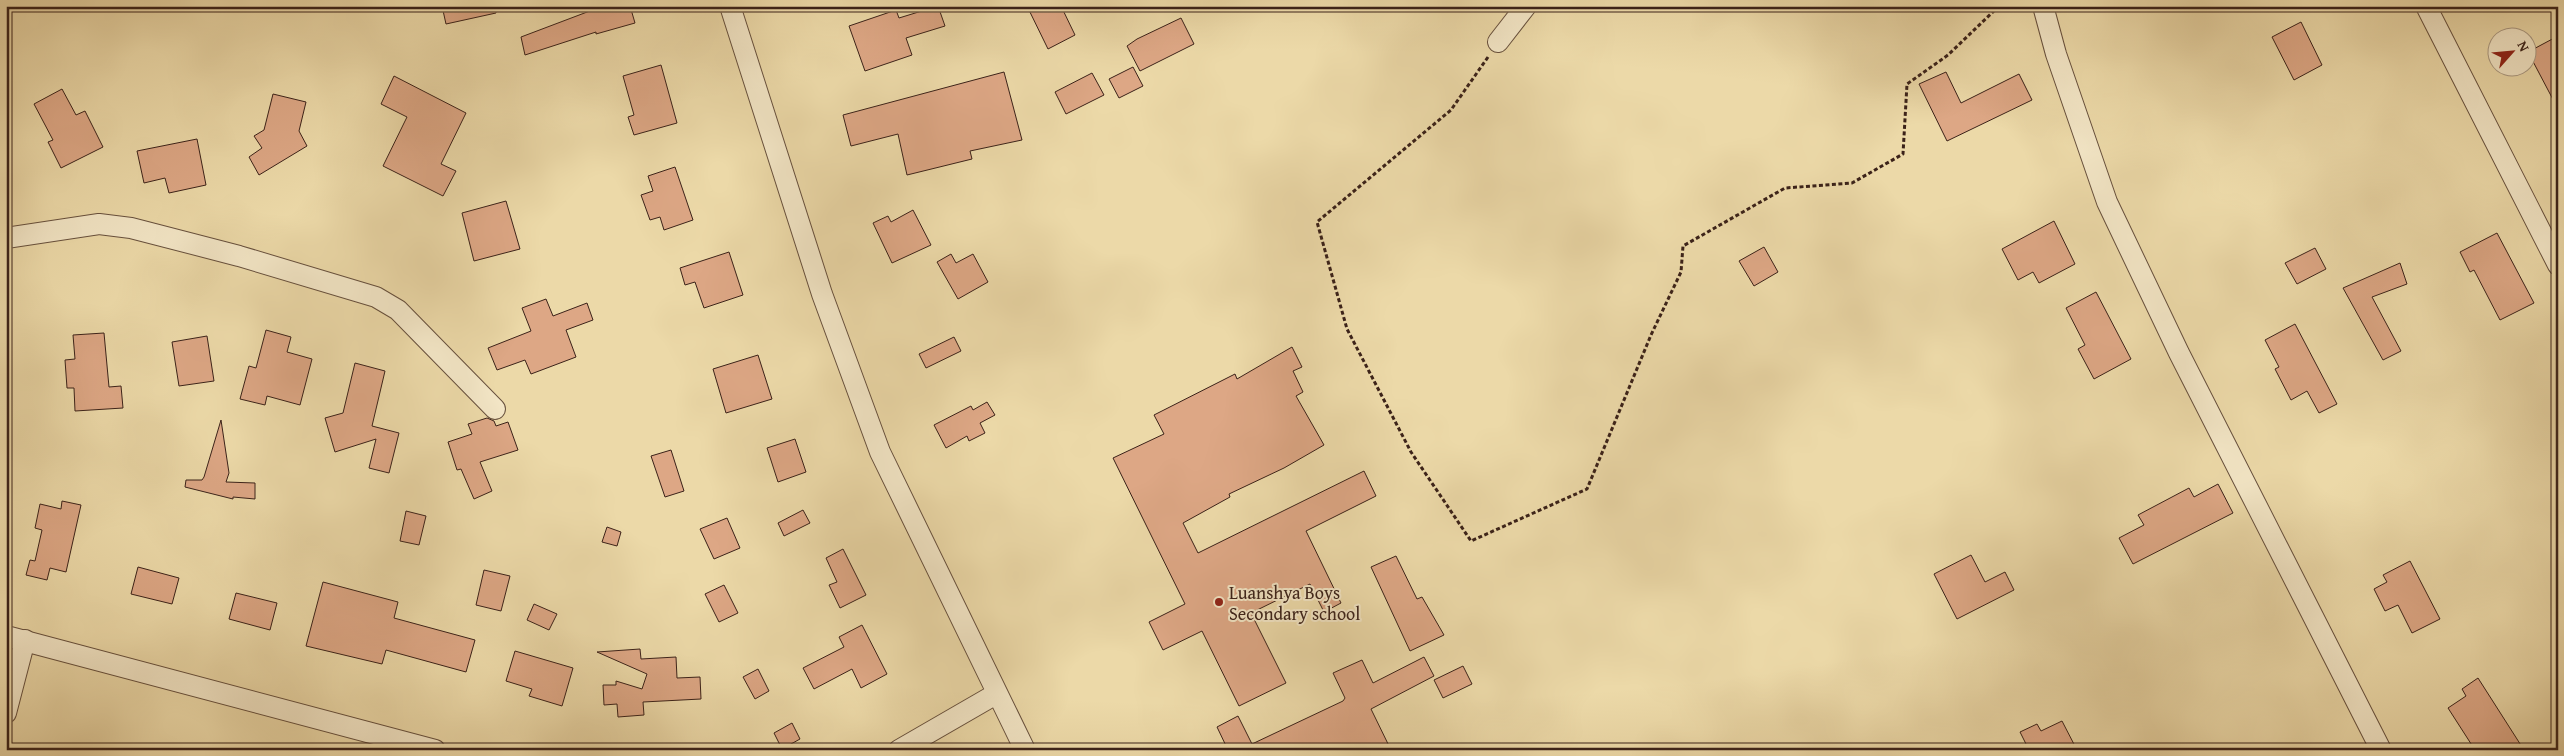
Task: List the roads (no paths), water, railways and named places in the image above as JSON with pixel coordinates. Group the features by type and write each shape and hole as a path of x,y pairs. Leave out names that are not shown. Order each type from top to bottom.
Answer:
{"street":[{"path":"730,6 822,294 880,452 996,694 1025,750"},
{"path":"1498,42 1526,6"},
{"path":"2043,6 2056,54 2107,202 2179,353 2381,750"},
{"path":"2426,6 2557,261"},
{"path":"6,238 99,224 131,228 239,256 376,297 398,310 495,409"},
{"path":"6,713 16,638 435,750"},
{"path":"900,750 996,694"}],"place":[{"name":"Luanshya Boys Secondary school","path":"1219,602"}]}
